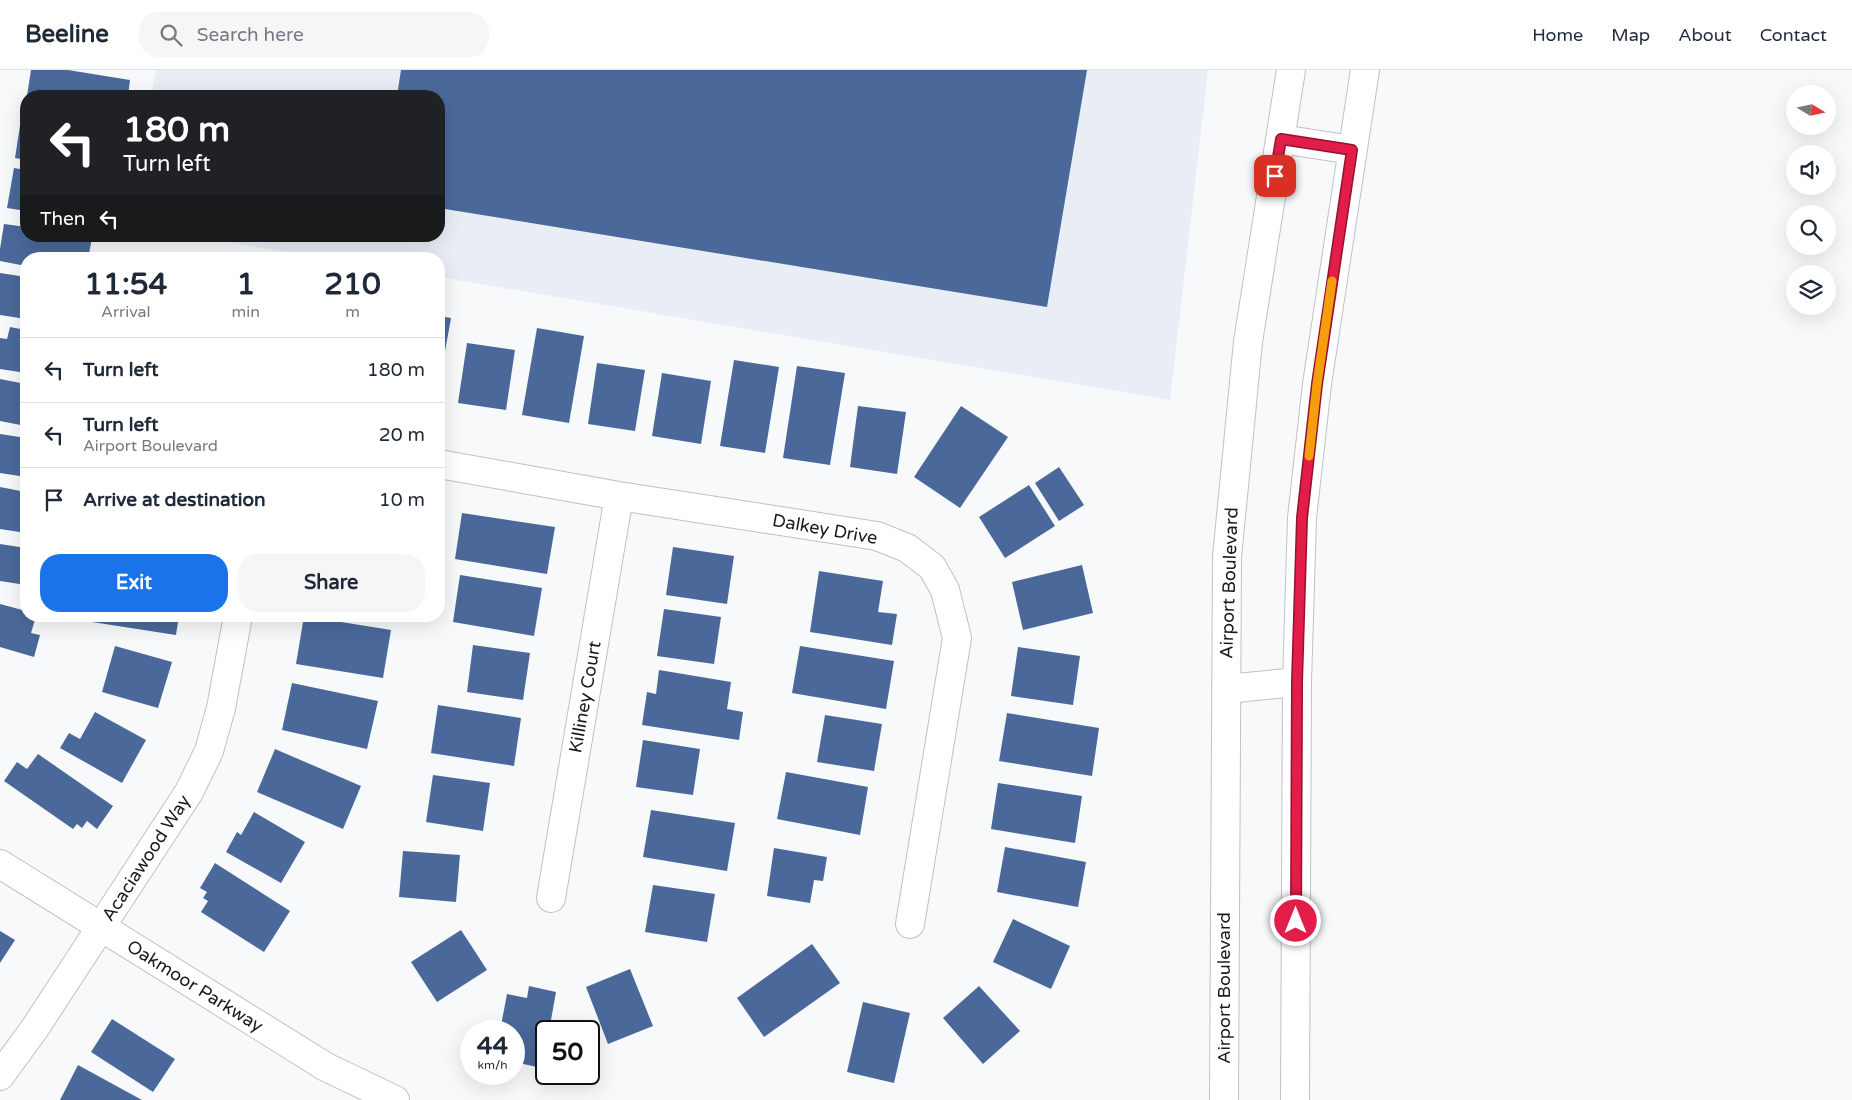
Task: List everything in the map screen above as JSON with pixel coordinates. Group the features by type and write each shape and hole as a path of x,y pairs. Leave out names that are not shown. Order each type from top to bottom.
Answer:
{"street":[{"name":"Airport Boulevard","path":"1224,1100 1228,557 1247,352 1292,70"},
{"path":"1295,1100 1297,682 1302,518 1317,384 1365,70"},
{"path":"1281,139 1352,150"},
{"name":"Dalkey Drive","path":"445,465 620,496 877,536 907,548 932,567 945,590 957,638 910,924"},
{"name":"Killiney Court","path":"551,898 620,496"},
{"name":"Acaciawood Way","path":"0,1076 35,1028 102,928 189,792 209,751 221,708 237,622"},
{"path":"1226,689 1297,682"},
{"name":"Oakmoor Parkway","path":"0,864 326,1067 395,1100"}],"shaded area":[{"path":"156,70 1208,70 1170,400 445,278 445,252 286,252 228,242 445,242 445,90 152,90"}],"building":[{"path":"31,70 68,70 130,80 129,90 28,90"},
{"path":"401,70 1087,70 1047,307 445,209 445,90 398,90"},
{"path":"20,126 20,159 15,158"},
{"path":"14,168 20,169 20,210 7,208"},
{"path":"4,224 20,226 20,242 91,242 89,252 20,252 20,265 0,261"},
{"path":"0,273 20,276 20,318 0,315"},
{"path":"445,317 451,318 445,351"},
{"path":"10,327 20,329 20,372 0,369 0,338 7,339"},
{"path":"537,328 584,336 569,423 522,415"},
{"path":"467,343 515,350 506,410 458,403"},
{"path":"734,360 779,367 765,453 720,446"},
{"path":"597,363 645,370 635,431 588,424"},
{"path":"797,366 845,373 830,465 783,458"},
{"path":"662,373 711,381 701,444 652,436"},
{"path":"0,379 20,383 20,425 0,421"},
{"path":"858,406 906,412 897,474 850,467"},
{"path":"961,406 1008,437 960,508 914,477"},
{"path":"0,434 20,437 20,476 0,473"},
{"path":"1059,467 1084,505 1059,521 1035,483"},
{"path":"1029,485 1055,526 1005,558 979,517"},
{"path":"0,487 20,491 20,532 0,529"},
{"path":"462,513 555,527 547,574 455,559"},
{"path":"0,544 20,547 20,584 0,581"},
{"path":"673,547 734,556 727,604 666,595"},
{"path":"1082,565 1093,613 1023,630 1012,582"},
{"path":"819,571 883,581 878,612 897,614 892,645 810,632"},
{"path":"460,575 542,588 534,636 453,622"},
{"path":"0,604 20,609 20,622 34,622 31,633 40,635 34,657 0,647"},
{"path":"664,609 721,617 714,664 657,656"},
{"path":"92,622 178,622 176,635"},
{"path":"303,622 341,622 391,630 383,678 296,664"},
{"path":"473,645 530,653 523,700 467,692"},
{"path":"115,646 172,662 158,708 102,692"},
{"path":"800,646 894,661 886,709 792,693"},
{"path":"1018,647 1080,656 1073,705 1011,696"},
{"path":"659,670 731,682 727,709 743,712 739,740 642,725 647,692 656,694"},
{"path":"292,683 378,701 367,749 282,730"},
{"path":"438,705 521,718 514,766 431,753"},
{"path":"95,712 146,740 122,783 60,748 69,733 80,739"},
{"path":"1007,713 1099,728 1092,776 999,761"},
{"path":"825,715 882,724 874,771 817,762"},
{"path":"643,740 700,749 693,795 636,787"},
{"path":"275,749 361,786 343,829 257,792"},
{"path":"38,754 113,806 97,829 87,821 82,828 77,824 73,829 4,781 17,762 27,769"},
{"path":"786,772 868,787 860,835 777,819"},
{"path":"433,775 490,783 483,831 426,822"},
{"path":"998,783 1082,796 1075,843 991,829"},
{"path":"651,810 735,823 727,871 643,857"},
{"path":"254,812 305,842 281,883 226,852 237,832 241,835"},
{"path":"1005,847 1086,862 1078,907 997,892"},
{"path":"774,848 827,857 823,881 814,880 810,903 767,896"},
{"path":"403,851 460,855 456,902 399,897"},
{"path":"215,863 290,911 264,952 201,912 208,901 203,898 207,892 200,888"},
{"path":"653,885 715,894 707,942 645,932"},
{"path":"1013,919 1070,946 1051,989 993,962"},
{"path":"461,930 487,970 437,1002 411,962"},
{"path":"0,931 15,940 0,963"},
{"path":"812,944 840,983 764,1037 737,998"},
{"path":"630,969 653,1026 608,1044 586,987"},
{"path":"529,986 556,992 551,1020 535,1020 535,1066 525,1064 525,1020 502,1020 507,994 527,998"},
{"path":"979,986 1020,1031 983,1064 943,1018"},
{"path":"863,1002 910,1013 894,1083 847,1072"},
{"path":"112,1019 175,1059 153,1092 91,1052"},
{"path":"78,1065 142,1100 60,1100"}],"slow traffic":[{"path":"1309,456 1332,281"}],"route":[{"path":"1275,176 1281,139 1352,150 1317,384 1302,518 1297,682 1296,921"}]}
